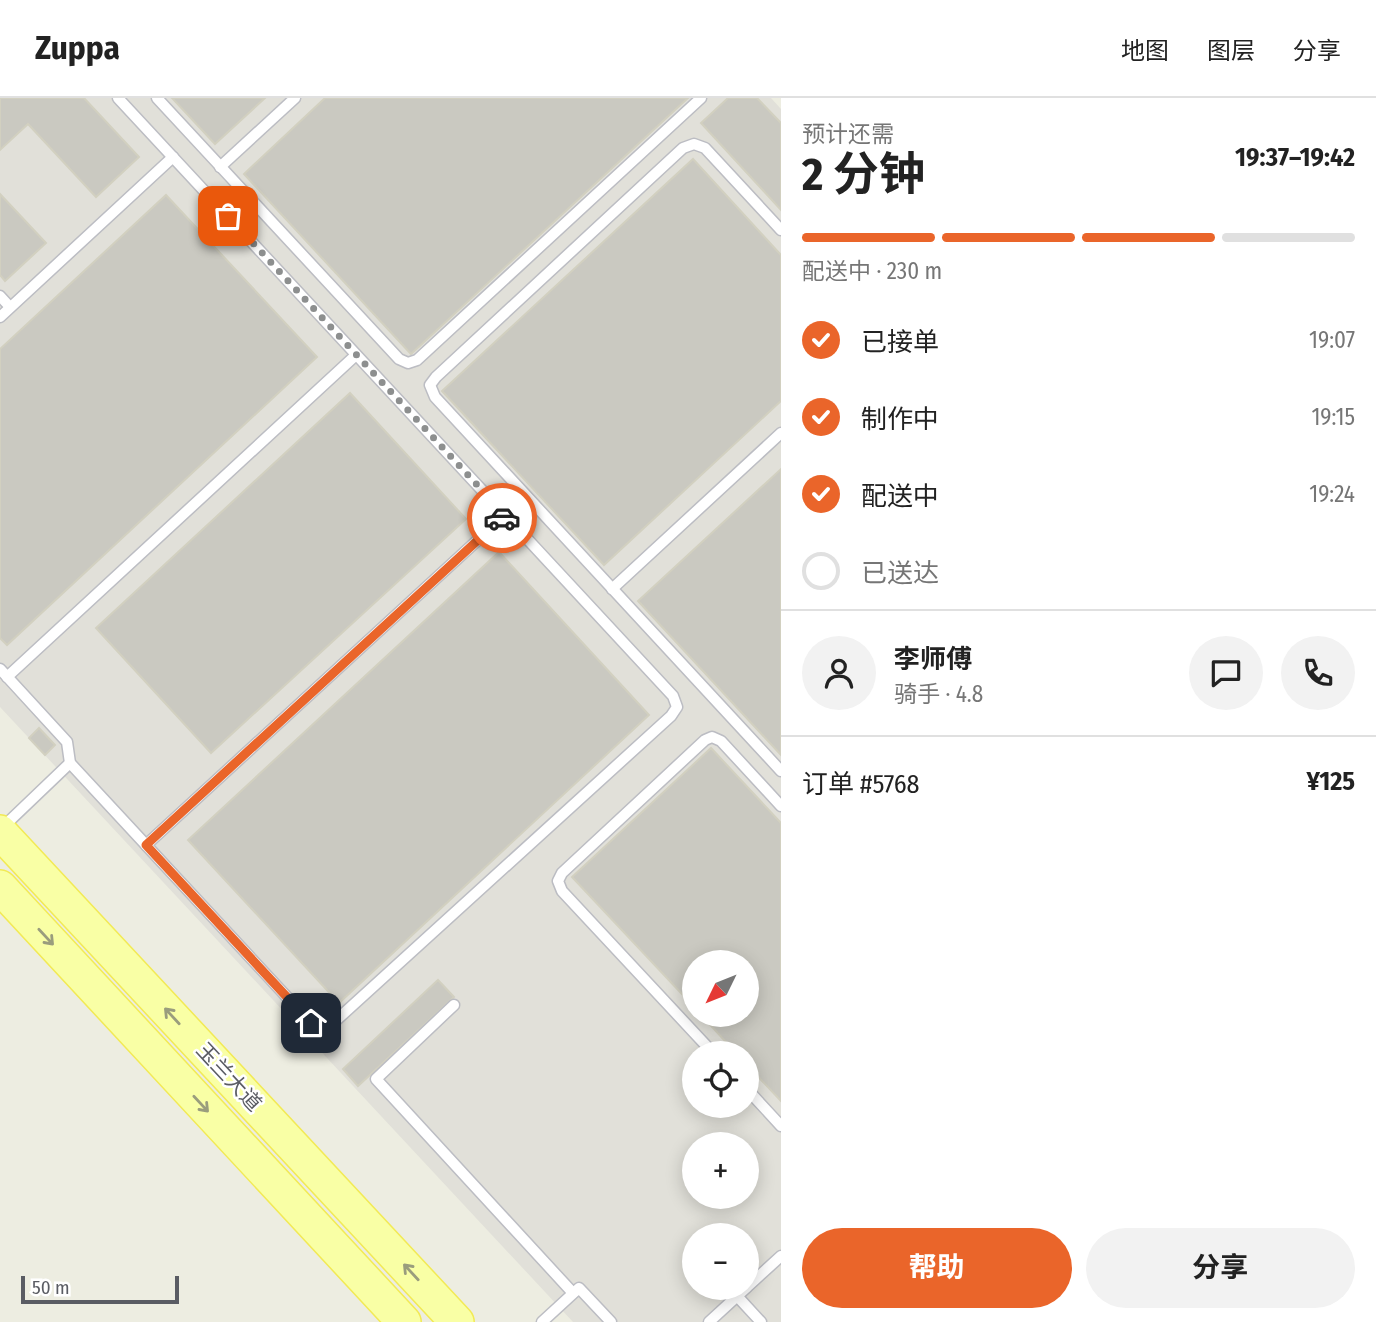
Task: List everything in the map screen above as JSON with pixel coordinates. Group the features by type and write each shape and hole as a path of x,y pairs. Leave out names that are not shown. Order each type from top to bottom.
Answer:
{"main road":[{"name":"玉兰大道","path":"0,831 457,1322"},
{"name":"玉兰大道","path":"0,887 404,1322"}],"lane":[{"path":"118,98 673,696 677,707 671,716 331,1025 321,1029 311,1023 70,763 67,742 3,673 356,355"},
{"path":"156,98 399,359 408,363 427,350 701,98"},
{"path":"220,167 295,98"},
{"path":"781,230 705,148 694,144 683,148 430,385 435,397 781,771"},
{"path":"0,317 173,157"},
{"path":"0,296 10,307"},
{"path":"612,589 781,433"},
{"path":"146,845 505,515"},
{"path":"702,1041 562,891 558,881 572,863 705,740 712,737 721,741 781,806"},
{"path":"0,831 70,763"},
{"path":"454,1005 376,1079 573,1293"},
{"path":"759,1103 781,1126"},
{"path":"759,1276 781,1256"},
{"path":"542,1322 579,1288 611,1322"},
{"path":"709,1322 732,1300"},
{"path":"749,1300 761,1322"}],"shaded area":[{"path":"0,98 771,98 781,109 781,1322 573,1322 0,707"}],"building":[{"path":"0,98 84,98 139,157 96,197 28,124 0,150"},
{"path":"172,98 265,98 215,144"},
{"path":"325,98 688,98 411,354 244,174"},
{"path":"728,98 757,98 781,123 781,210 701,123"},
{"path":"693,159 781,255 781,401 604,565 442,391"},
{"path":"0,194 46,243 5,281 0,275"},
{"path":"166,195 317,357 7,645 0,638 0,349"},
{"path":"350,393 466,519 211,753 96,628"},
{"path":"781,469 781,755 638,601"},
{"path":"499,552 649,715 339,1003 188,840"},
{"path":"39,728 55,745 45,755 29,738"},
{"path":"711,748 781,823 781,1101 759,1078 759,1041 725,1041 712,1027 760,1027 760,950 682,950 682,994 572,877"},
{"path":"438,980 454,997 358,1086 343,1069"}],"way so far":[{"path":"228,216 505,515 502,518"}],"route":[{"path":"311,1023 146,845 502,518"}]}
